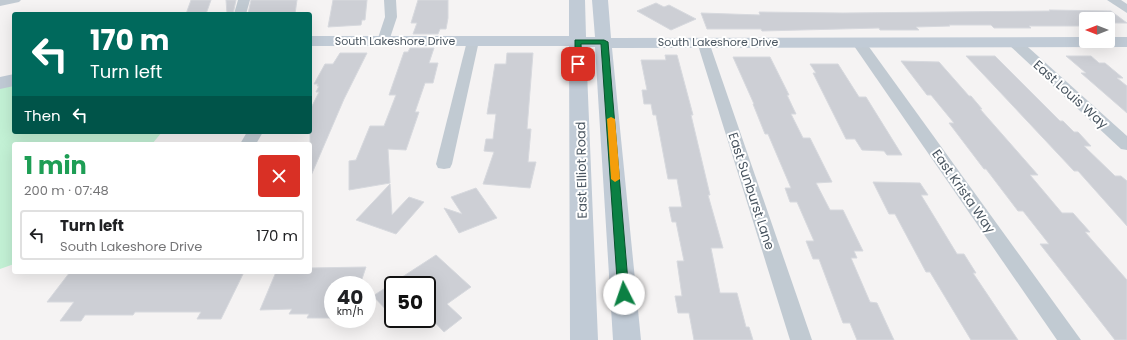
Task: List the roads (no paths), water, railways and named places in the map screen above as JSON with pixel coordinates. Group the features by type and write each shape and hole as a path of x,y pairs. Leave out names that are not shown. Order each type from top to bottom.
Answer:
{"main road":[{"name":"East Elliot Road","path":"577,0 584,340"},
{"path":"600,0 627,340"},
{"name":"South Lakeshore Drive","path":"312,42 1127,42"},
{"path":"0,83 12,80"}],"street":[{"path":"0,2 15,0"},
{"path":"241,12 244,0"},
{"path":"383,41 391,17 390,0"},
{"path":"1113,0 1127,9"},
{"path":"444,164 473,41"},
{"name":"East Sunburst Lane","path":"703,42 801,340"},
{"name":"East Louis Way","path":"1014,42 1127,145"},
{"name":"East Krista Way","path":"859,43 1070,340"}]}
